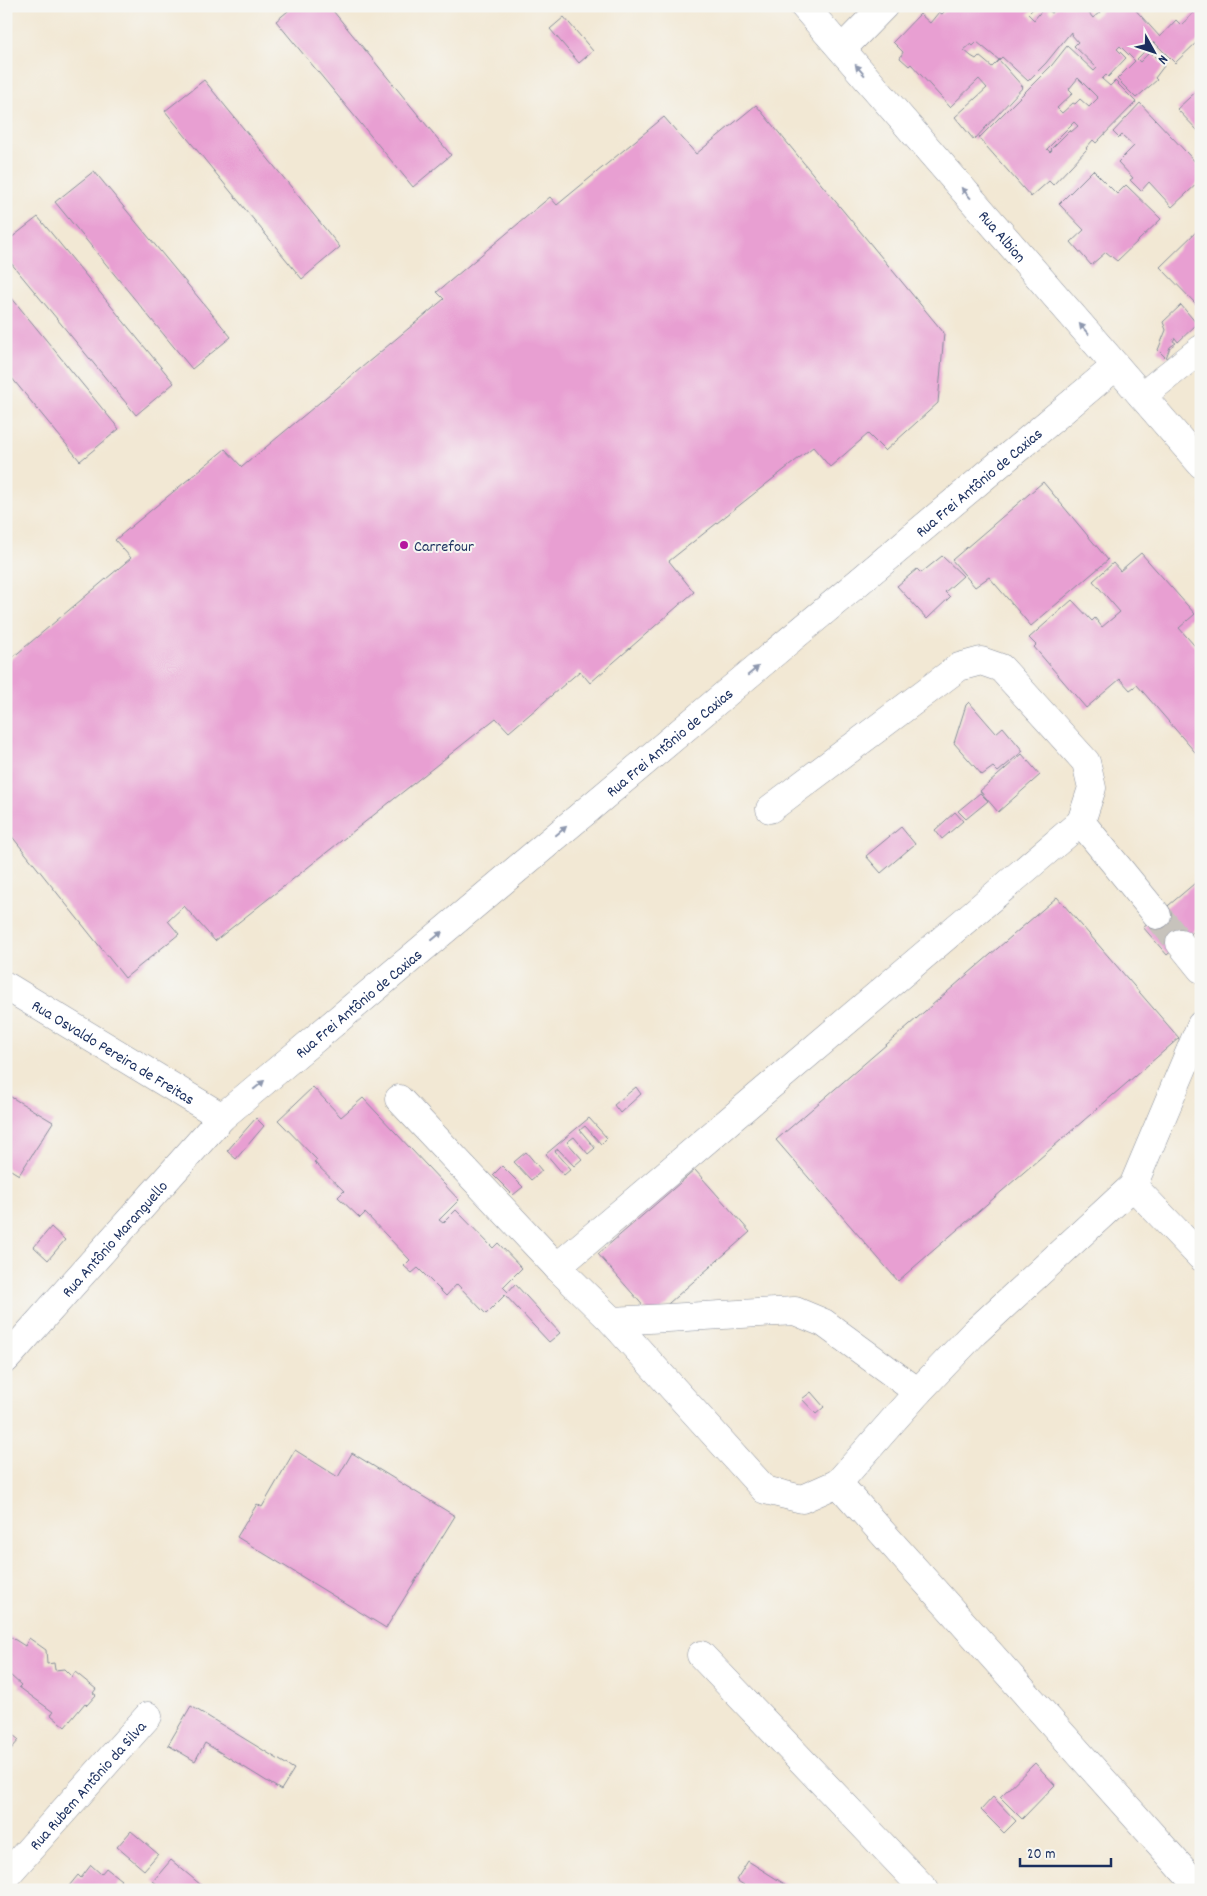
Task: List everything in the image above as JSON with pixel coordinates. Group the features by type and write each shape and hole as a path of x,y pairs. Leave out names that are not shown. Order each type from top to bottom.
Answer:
{"street":[{"name":"Rua Albion","path":"804,6 1201,464"},
{"path":"842,49 884,6"},
{"path":"1142,396 1201,349"},
{"name":"Rua Frei Antônio de Caxias","path":"222,1117 1116,366"},
{"path":"557,1267 1081,822 1092,788 1086,762 1001,668 981,661 959,667 770,809"},
{"path":"1081,822 1157,915"},
{"path":"1180,943 1201,968"},
{"name":"Rua Osvaldo Pereira de Freitas","path":"6,986 222,1117"},
{"path":"399,1099 557,1267 612,1321 765,1490 802,1499 838,1483 918,1392 974,1333 1132,1186 1201,1025"},
{"name":"Rua Antônio Maranguello","path":"6,1358 222,1117"},
{"path":"1132,1186 1201,1257"},
{"path":"612,1321 795,1311 824,1323 918,1392"},
{"path":"838,1483 1201,1890"},
{"path":"701,1655 925,1890"},
{"name":"Rua Rubem Antônio da Silva","path":"6,1876 148,1716"}],"building":[{"path":"294,6 329,6 451,155 413,187 276,21"},
{"path":"950,6 1036,6 1028,14 1034,20 1043,9 1040,6 1052,6 1048,10 1052,13 1058,6 1083,6 1093,18 1107,6 1111,10 1114,6 1132,6 1160,37 1176,20 1181,25 1199,8 1201,10 1201,43 1198,41 1175,63 1154,42 1137,59 1140,62 1150,52 1164,66 1155,78 1157,80 1136,98 1117,79 1135,61 1120,46 1117,49 1126,58 1108,77 1106,75 1102,79 1110,86 1115,81 1136,102 1096,143 1093,140 1053,185 1049,181 1031,197 979,138 1052,65 1067,46 1094,71 1097,68 1074,46 1078,42 1071,32 1046,63 1028,81 1002,57 999,60 1023,87 974,140 955,117 987,88 979,79 950,107 911,64 909,66 900,58 903,52 893,42 920,14 930,23 939,12 942,14","holes":["977,42 999,60 992,67 979,56 976,59 964,50","1078,78 1098,98 1089,107 1080,99 1062,113 1057,108 1073,93 1069,89","1074,122 1078,126 1071,132 1070,130 1050,152 1047,149"]},
{"path":"564,17 593,51 579,63 550,29"},
{"path":"204,80 340,247 302,279 165,111"},
{"path":"1201,87 1201,134 1177,109"},
{"path":"1140,103 1201,168 1201,180 1172,207 1149,182 1141,191 1130,180 1133,178 1118,162 1134,146 1122,135 1119,138 1113,132"},
{"path":"756,105 944,333 938,403 885,451 868,434 830,467 813,447 669,561 694,592 590,683 580,671 509,732 496,718 215,941 184,906 168,921 179,934 125,978 6,829 6,663 131,558 115,540 225,449 242,467 444,299 437,292 550,197 557,205 664,117 696,154"},
{"path":"1093,170 1117,194 1126,185 1161,219 1117,261 1106,252 1091,265 1071,242 1084,230 1059,204"},
{"path":"94,171 231,337 192,369 55,202"},
{"path":"38,217 174,383 136,415 6,257 6,242"},
{"path":"1201,227 1201,299 1196,304 1160,267"},
{"path":"6,291 119,429 80,461 6,371"},
{"path":"1181,305 1197,324 1178,342 1175,338 1173,341 1176,343 1170,347 1166,358 1158,350 1166,330 1163,322"},
{"path":"1043,482 1108,560 1031,626 989,577 975,587 952,560"},
{"path":"1141,553 1195,614 1179,628 1201,653 1201,759 1137,685 1130,690 1120,679 1086,708 1034,647 1036,645 1029,638 1072,600 1092,621 1095,618 1102,627 1120,612 1093,581 1113,563 1120,571"},
{"path":"942,556 963,576 945,592 950,597 927,619 897,586 917,569 921,573"},
{"path":"969,702 996,733 1003,727 1023,751 998,772 993,767 982,775 954,743 966,705"},
{"path":"1022,754 1040,775 998,812 980,791"},
{"path":"980,793 988,801 966,819 958,811"},
{"path":"955,812 963,821 942,839 935,830"},
{"path":"901,827 915,844 881,873 866,856"},
{"path":"1201,878 1201,925 1167,955 1143,927"},
{"path":"1057,897 1179,1038 898,1281 776,1140"},
{"path":"313,1087 341,1117 363,1098 459,1200 439,1220 443,1223 456,1210 493,1248 498,1243 522,1268 503,1287 508,1292 515,1284 560,1333 549,1342 505,1295 486,1314 457,1284 446,1296 418,1268 412,1273 404,1266 410,1260 365,1213 360,1218 338,1197 344,1191 314,1162 317,1160 278,1120"},
{"path":"636,1087 641,1094 620,1113 614,1105"},
{"path":"6,1094 53,1122 19,1175 6,1167"},
{"path":"256,1118 264,1126 236,1159 227,1151"},
{"path":"589,1118 607,1138 601,1144 585,1126 580,1130 595,1148 588,1154 574,1137 567,1142 582,1159 574,1166 558,1149 555,1151 571,1169 564,1175 546,1154"},
{"path":"526,1152 542,1171 531,1180 514,1162"},
{"path":"502,1166 523,1187 513,1195 493,1175"},
{"path":"695,1170 750,1232 653,1317 598,1254"},
{"path":"51,1227 65,1240 48,1260 34,1247"},
{"path":"811,1392 824,1407 816,1414 802,1399"},
{"path":"295,1450 338,1477 352,1453 455,1516 386,1628 237,1537 257,1504 262,1507"},
{"path":"6,1634 25,1646 29,1638 46,1650 47,1664 54,1663 55,1670 64,1669 72,1677 75,1672 96,1689 93,1693 96,1695 87,1705 85,1703 65,1727 51,1715 53,1712 19,1687 21,1685 10,1675 6,1676"},
{"path":"191,1706 294,1769 281,1790 205,1743 195,1761 168,1745"},
{"path":"6,1729 19,1740 6,1755"},
{"path":"1035,1763 1055,1785 1022,1819 1000,1797"},
{"path":"993,1797 1016,1821 1004,1833 981,1810"},
{"path":"131,1831 158,1854 144,1870 117,1847"},
{"path":"171,1860 207,1890 164,1890 153,1881"},
{"path":"748,1861 794,1890 752,1890 736,1880"},
{"path":"91,1865 101,1874 106,1868 121,1880 114,1890 72,1890 69,1886 78,1875 81,1878"}],"tunnel":[{"path":"1157,915 1180,943"}],"place":[{"name":"Carrefour","path":"404,545"}]}
